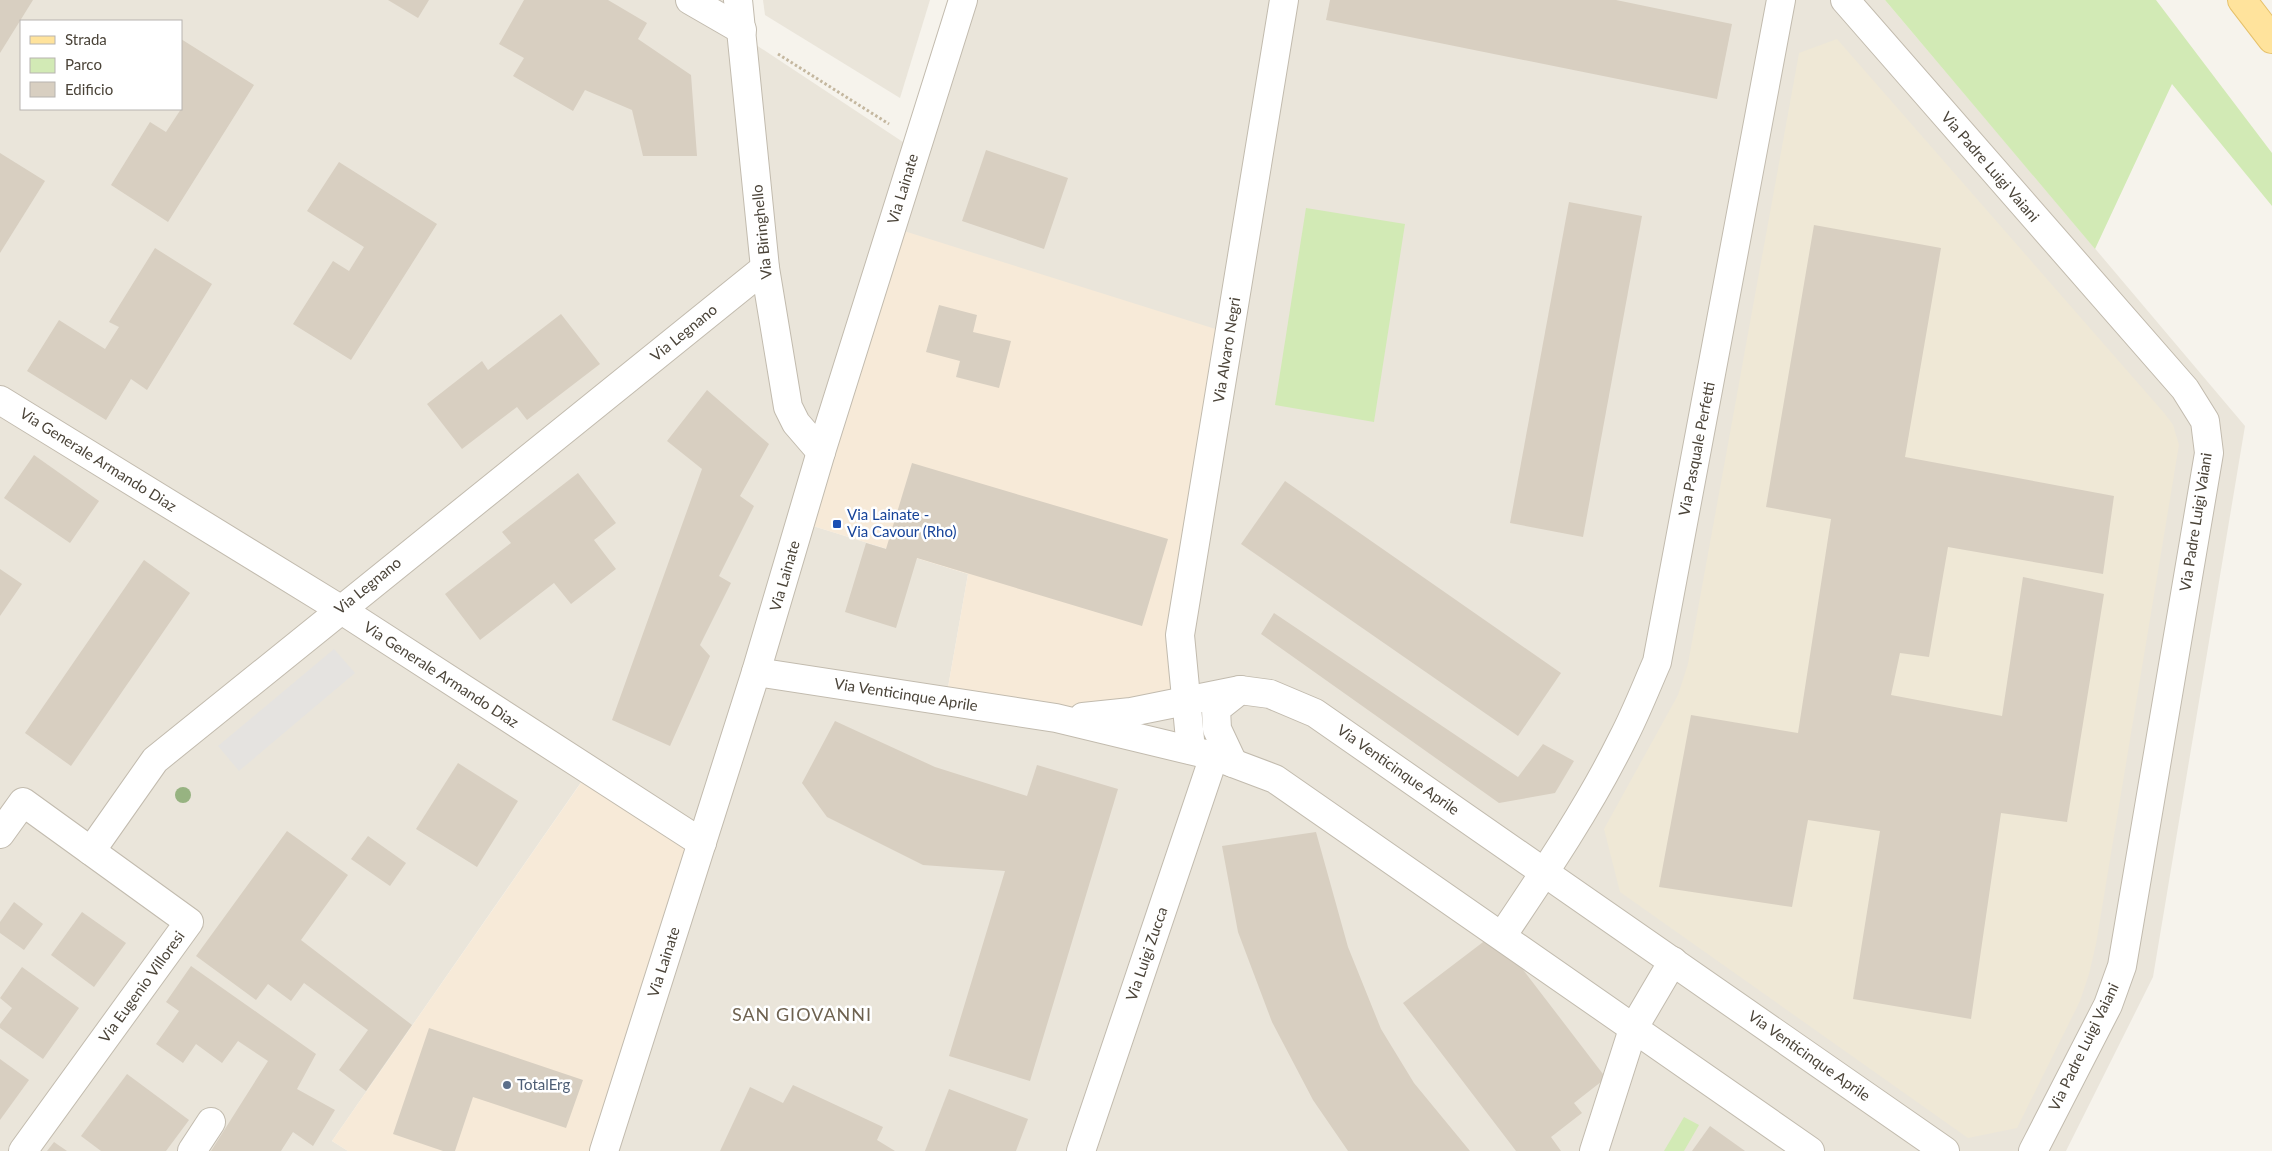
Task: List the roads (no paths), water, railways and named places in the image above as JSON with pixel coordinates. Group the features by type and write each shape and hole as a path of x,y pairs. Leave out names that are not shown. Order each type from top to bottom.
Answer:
{"main road":[{"path":"2242,0 2272,40"}],"street":[{"path":"690,0 742,30"},
{"name":"Via Biringhello","path":"738,0 765,268 788,407 796,423 821,452"},
{"name":"Via Lainate","path":"604,1151 756,672 821,452 963,0"},
{"name":"Via Alvaro Negri","path":"1188,701 1180,635 1284,0"},
{"name":"Via Pasquale Perfetti","path":"1545,873 1623,738 1657,662 1781,0"},
{"name":"Via Padre Luigi Vaiani","path":"1845,0 2185,389 2205,421 2209,453 2122,966 2108,1005 2033,1151"},
{"name":"Via Legnano","path":"91,851 155,760 765,268"},
{"name":"Via Generale Armando Diaz","path":"0,400 340,609 702,842"},
{"name":"Via Venticinque Aprile","path":"756,672 1056,718 1212,757 1275,779 1810,1151"},
{"path":"1212,757 1218,729 1216,709 1240,690"},
{"name":"Via Venticinque Aprile","path":"1056,718 1092,717 1130,712 1240,690 1270,694 1315,714 1945,1151"},
{"path":"1188,701 1212,757"},
{"name":"Via Luigi Zucca","path":"1081,1151 1212,757"},
{"path":"0,834 23,802 91,851"},
{"name":"Via Eugenio Villoresi","path":"23,1151 189,922 91,851"},
{"path":"1502,936 1545,873"},
{"path":"1594,1151 1633,1029 1673,962"},
{"path":"192,1151 210,1122"}],"place":[{"name":"Via Lainate - Via Cavour (Rho)","path":"837,524"},
{"name":"TotalErg","path":"507,1085"}],"district":[{"name":"SAN GIOVANNI","path":"802,1015"}]}
